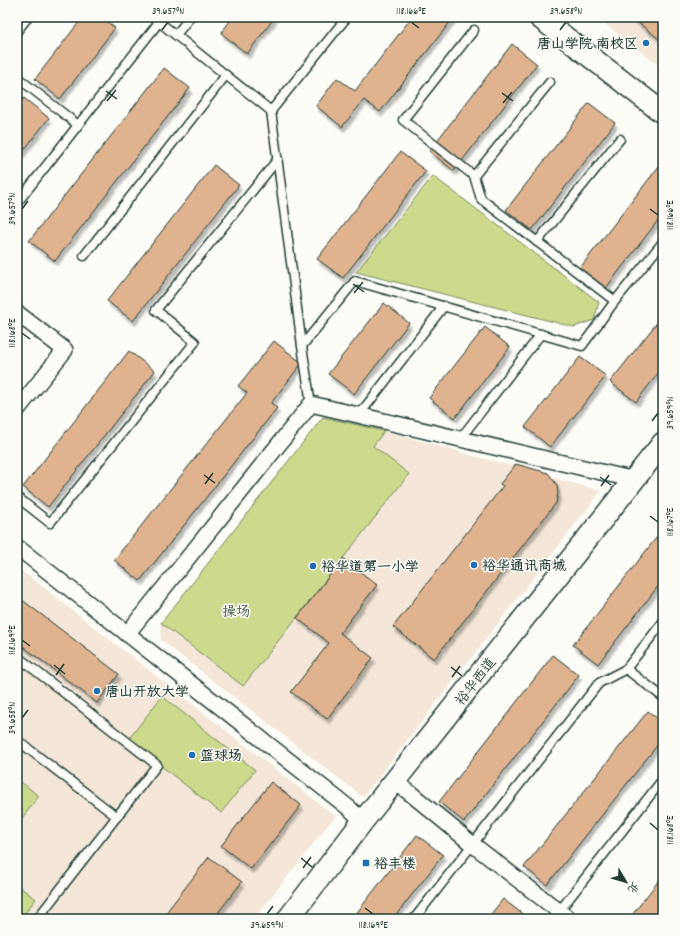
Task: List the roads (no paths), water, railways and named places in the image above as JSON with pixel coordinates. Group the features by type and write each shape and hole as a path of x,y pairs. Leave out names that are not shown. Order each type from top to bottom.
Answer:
{"street":[{"path":"539,17 658,107"},
{"path":"17,313 65,350 17,410"},
{"path":"127,634 311,404 635,480"},
{"name":"裕华西道","path":"288,919 363,821 663,444"},
{"path":"17,547 349,808 363,821"},
{"path":"395,782 560,916"}],"lane":[{"path":"17,31 28,17"},
{"path":"176,35 190,17"},
{"path":"271,111 347,17"},
{"path":"17,203 78,125 156,19 271,111 311,404"},
{"path":"474,30 403,120 474,176 481,199 615,301"},
{"path":"84,256 226,75"},
{"path":"17,77 78,125"},
{"path":"474,176 550,82"},
{"path":"537,242 620,139"},
{"path":"17,496 50,523 195,342 156,310 278,159"},
{"path":"302,346 355,281 582,346 615,301 663,242"},
{"path":"359,415 444,306"},
{"path":"460,438 541,334"},
{"path":"414,919 599,683 626,669 662,625"},
{"path":"17,658 18,657 157,765 37,919"},
{"path":"626,669 663,697"},
{"path":"17,740 117,817"},
{"path":"560,916 663,779"}],"place":[{"name":"唐山学院 南校区","path":"646,43"},
{"name":"裕华通讯商城","path":"474,565"},
{"name":"裕华道第一小学","path":"313,566"},
{"name":"唐山开放大学","path":"97,691"},
{"name":"篮球场","path":"192,755"},
{"name":"裕丰楼","path":"366,863"}],"park label":[{"name":"操场","path":"236,611"}]}
